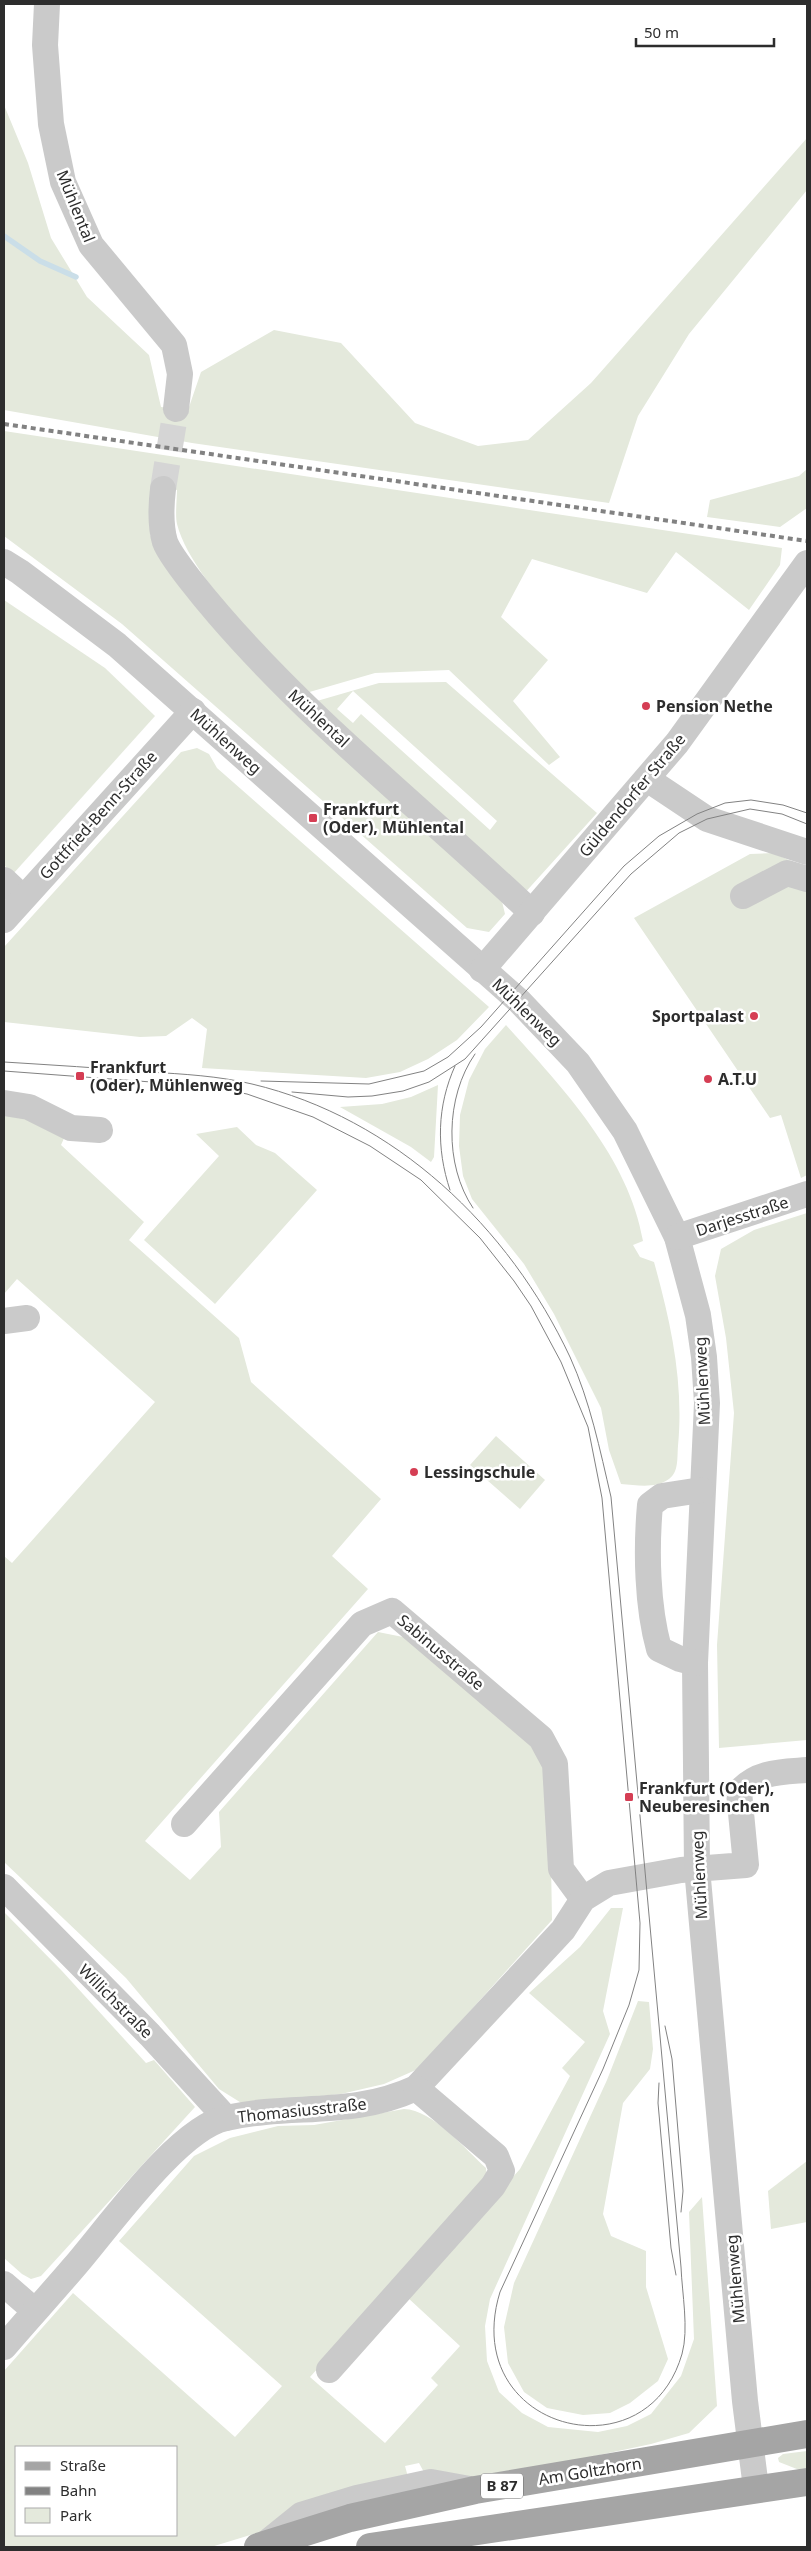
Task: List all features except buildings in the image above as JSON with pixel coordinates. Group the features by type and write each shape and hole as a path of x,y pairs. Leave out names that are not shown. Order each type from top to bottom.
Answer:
{"main road":[{"name":"Am Goltzhorn","path":"261,2546 350,2518 475,2490 807,2434"},
{"path":"370,2547 756,2488 807,2482"}],"street":[{"name":"Mühlental","path":"47,4 45,45 51,124 63,182 91,245 174,345 180,374 176,409"},
{"name":"Mühlental","path":"163,489 161,513 165,542 201,594 246,646 301,703 532,913"},
{"name":"Mühlenweg","path":"4,562 117,645 519,1001 578,1063 625,1131 677,1237 698,1315 704,1357 707,1403 701,1490 695,1663 696,1868 756,2488"},
{"name":"Güldendorfer Straße","path":"482,970 677,743 807,562"},
{"name":"Gottfried-Benn-Straße","path":"4,920 193,711"},
{"path":"647,779 707,819 807,852"},
{"path":"743,896 787,873 807,879"},
{"path":"4,880 24,898"},
{"path":"4,1103 29,1107 71,1128 100,1130"},
{"name":"Darjesstraße","path":"677,1237 807,1194"},
{"path":"695,1663 680,1659 659,1649 652,1621 648,1529 650,1505 662,1496 701,1490"},
{"name":"Sabinusstraße","path":"184,1824 362,1624 392,1611 541,1738 555,1764 561,1870 583,1899"},
{"name":"Thomasiusstraße","path":"4,2347 167,2157 202,2127 226,2118 350,2108 392,2099 416,2088 563,1930 583,1899 609,1883 696,1868 746,1865 740,1792 745,1785 757,1777 774,1773 807,1770"},
{"name":"Willichstraße","path":"4,1887 150,2035 226,2118"},
{"path":"329,2370 493,2186 502,2171 496,2156 416,2088"},
{"path":"4,2284 35,2311"}],"green space":[{"path":"4,105 28,163 51,238 87,297 149,355 161,407 188,410 201,372 274,330 341,343 415,423 478,446 528,440 591,383 807,138 807,190 689,334 638,416 609,503 192,443 4,410"},
{"path":"4,431 782,548 780,565 749,610 676,552 647,593 532,559 501,617 548,660 513,701 560,757 549,765 449,670 375,673 306,693 232,613 197,567 185,545 177,524 177,490 154,485 150,535 197,598 499,889 505,914 489,932 467,928 122,624 4,536"},
{"path":"807,469 807,508 780,527 707,517 710,500 799,476"},
{"path":"4,600 105,668 155,716 13,874 4,865"},
{"path":"446,682 597,813 522,896 310,703 379,683","holes":["353,691 497,821 490,830 361,714 353,723 337,709"]},
{"path":"197,748 209,754 217,768 489,1007 457,1040 428,1059 400,1072 366,1078 202,1068 207,1029 192,1018 166,1036 140,1037 4,1022 4,947 181,752"},
{"name":"Sportpalast","path":"773,853 807,868 807,1175 801,1178 781,1115 770,1118 634,918 750,854"},
{"path":"506,1025 570,1098 608,1152 623,1180 635,1210 643,1241 633,1245 640,1257 654,1262 671,1330 678,1376 679,1423 676,1468 672,1476 664,1482 646,1486 621,1484 609,1450 601,1408 554,1314 524,1264 472,1199 463,1176 459,1146 460,1115 469,1080 485,1049"},
{"path":"438,1085 434,1157 431,1162 411,1147 340,1107 382,1104 411,1097"},
{"path":"4,1113 34,1117 66,1134 61,1145 144,1222 129,1240 239,1338 251,1382 381,1499 332,1556 368,1589 145,1841 190,1880 221,1847 219,1812 378,1632 413,1639 534,1743 546,1763 550,1804 552,1920 418,2069 384,2084 341,2094 243,2104 219,2089 126,1978 4,1862 4,1556 12,1563 155,1402 17,1279 4,1294"},
{"path":"237,1127 256,1145 275,1153 317,1190 215,1304 144,1240 219,1156 196,1134"},
{"path":"807,1213 807,1740 719,1748 717,1645 734,1413 726,1338 715,1276 721,1249 754,1230"},
{"path":"496,1436 545,1480 520,1509 470,1465"},
{"path":"611,1908 623,1908 603,2011 610,2034 490,2299 485,2326 487,2361 499,2392 522,2413 548,2427 598,2432 627,2426 651,2414 681,2376 694,2339 689,2212 702,2197 717,2406 689,2433 651,2444 571,2461 453,2480 426,2476 419,2463 405,2466 408,2477 270,2529 211,2547 4,2547 4,2371 73,2293 235,2437 282,2386 119,2241 194,2156 230,2138 278,2126 314,2125 404,2109 415,2111 437,2123 486,2168 487,2180 310,2377 385,2443 438,2385 431,2378 460,2346 407,2297 520,2169 570,2076 562,2068 585,2042 529,1993 580,1947"},
{"path":"4,1912 62,1971 146,2063 154,2060 195,2107 41,2276 31,2279 22,2274 4,2258"},
{"path":"638,2001 649,2002 653,2049 650,2069 623,2103 603,2214 611,2236 646,2251 646,2287 668,2359 658,2381 630,2403 610,2413 583,2415 547,2408 524,2392 508,2363 504,2327 514,2283 607,2080"},
{"path":"807,2161 807,2222 771,2229 768,2191"},
{"path":"807,2451 807,2471 802,2471 779,2462 778,2458 783,2454"}],"waterway":[{"path":"4,236 40,261 76,277"}],"tunnel":[{"path":"163,489 176,409"}],"tram line":[{"path":"261,1081 369,1084 424,1071 448,1057 481,1027 624,866 659,836 697,814 725,803 751,800 783,805 807,813"},
{"path":"292,1092 348,1097 372,1096 403,1091 429,1082 465,1059 631,874 679,833 707,819 750,809 782,814 807,824"},
{"path":"473,1208 457,1172 453,1152 452,1131 458,1090 465,1071 475,1054"},
{"path":"4,1062 227,1079 252,1084 304,1100 353,1123 399,1151 442,1184 480,1222 515,1264 545,1309 570,1357 589,1408 611,1497 685,2311 685,2334 682,2354 662,2393 632,2416 598,2425 562,2421 530,2405 506,2377 494,2339 500,2292 603,2069 629,2005 639,1970 640,1923 602,1498 588,1427 561,1362 531,1306 480,1238 421,1180 370,1146 313,1117 247,1094 205,1086 4,1071"},
{"path":"450,1190 442,1159 441,1127 445,1096 455,1066"},
{"path":"665,2026 672,2059 683,2191 681,2212"},
{"path":"659,2083 658,2103 671,2248 676,2275"}],"railway":[{"path":"4,424 807,541"}],"place":[{"name":"Pension Nethe","path":"646,706"},
{"name":"Frankfurt (Oder), Mühlental","path":"313,818"},
{"name":"Sportpalast","path":"754,1016"},
{"name":"Frankfurt (Oder), Mühlenweg","path":"80,1076"},
{"name":"A.T.U","path":"708,1079"},
{"name":"Lessingschule","path":"414,1472"},
{"name":"Frankfurt (Oder), Neuberesinchen","path":"629,1797"}]}
